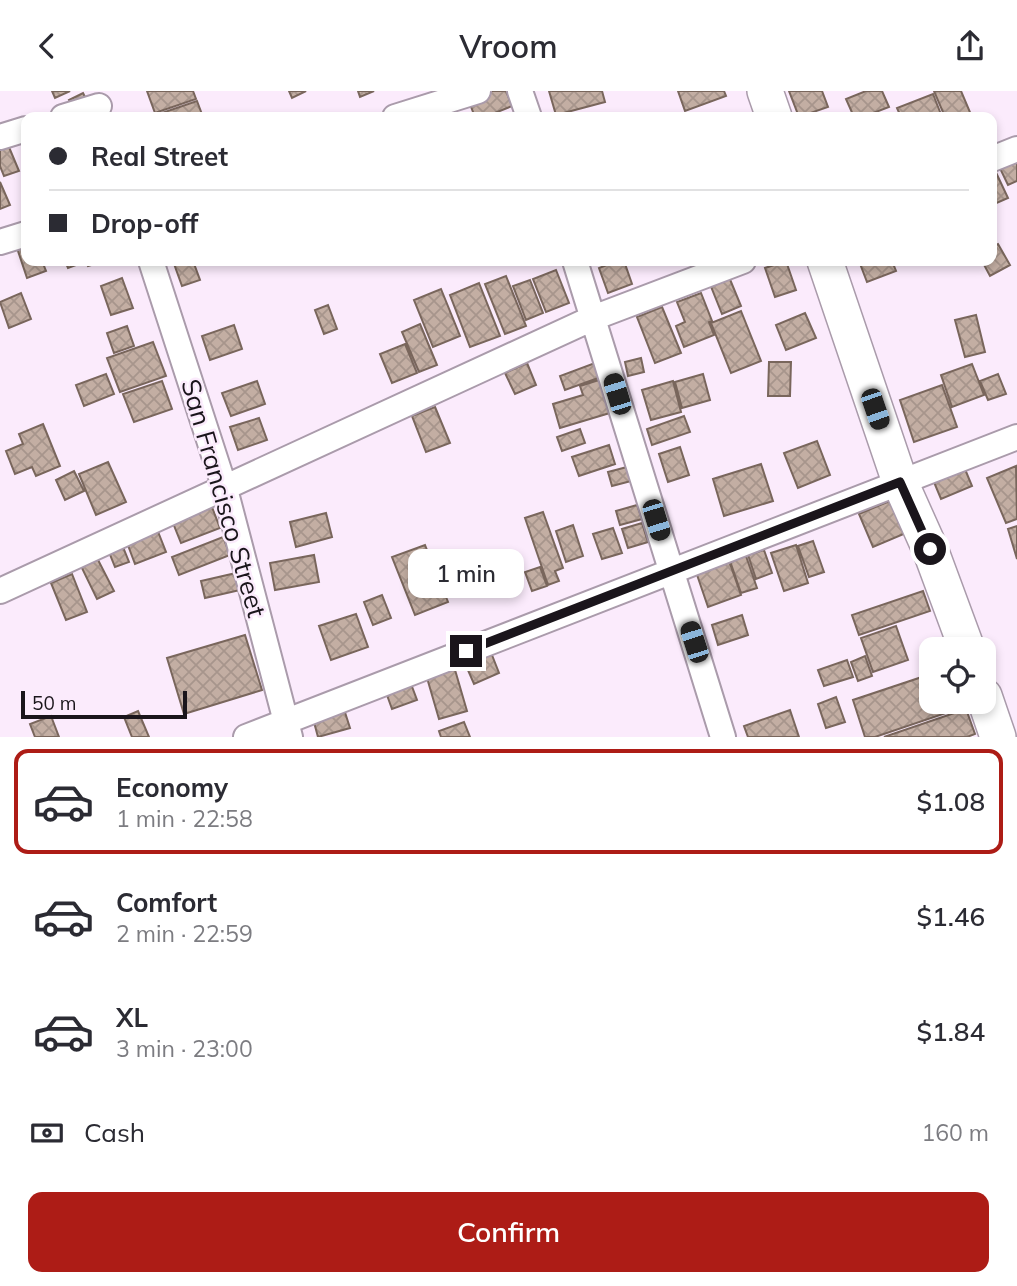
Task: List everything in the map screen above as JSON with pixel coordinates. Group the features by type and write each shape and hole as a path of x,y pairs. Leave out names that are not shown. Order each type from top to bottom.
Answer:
{"main road":[{"path":"765,91 772,112"},
{"path":"827,266 900,482 930,549 963,637"},
{"path":"991,714 999,737"}],"street":[{"path":"412,112 478,91"},
{"path":"520,91 527,112"},
{"path":"78,112 99,105"},
{"path":"0,137 21,131"},
{"path":"997,157 1017,149"},
{"path":"0,242 21,236"},
{"name":"San Francisco Street","path":"153,266 225,489 288,729"},
{"path":"577,266 723,737"},
{"path":"0,591 593,317 730,266"},
{"path":"246,737 288,729 671,571 1017,437"}],"building":[{"path":"52,91 70,91 55,98"},
{"path":"147,91 193,91 196,99 155,112"},
{"path":"289,91 306,91 292,98"},
{"path":"358,91 374,91 360,97"},
{"path":"487,91 506,91 512,106 497,112 473,112 468,99"},
{"path":"549,91 602,91 605,102 567,112 555,112"},
{"path":"678,91 724,91 726,96 685,111"},
{"path":"789,91 822,91 828,107 814,112 797,112"},
{"path":"866,91 882,91 889,107 876,112 852,112 846,99"},
{"path":"934,91 961,91 970,112 943,112"},
{"path":"83,93 89,105 75,112 69,100"},
{"path":"933,94 940,112 899,112 897,108"},
{"path":"197,101 201,112 165,112"},
{"path":"6,140 19,171 4,176 0,166 0,142"},
{"path":"1017,159 1017,181 1008,185 997,160"},
{"path":"997,175 1008,198 997,203"},
{"path":"0,182 10,205 0,209"},
{"path":"21,240 21,260 15,242"},
{"path":"997,244 1010,265 990,276 985,266 997,266"},
{"path":"23,266 44,266 46,271 27,278"},
{"path":"175,266 195,266 200,280 182,286"},
{"path":"626,266 632,284 608,293 599,268"},
{"path":"788,266 796,290 775,297 765,268"},
{"path":"861,266 894,266 896,271 867,282"},
{"path":"556,270 569,303 546,312 533,279"},
{"path":"506,276 526,326 505,334 485,284"},
{"path":"729,277 741,306 722,314 710,284"},
{"path":"122,278 133,308 111,315 101,286"},
{"path":"530,280 543,313 526,320 513,286"},
{"path":"479,283 500,336 470,347 450,295"},
{"path":"441,289 460,336 433,347 414,300"},
{"path":"21,293 31,319 9,328 0,302"},
{"path":"701,293 712,321 709,322 714,335 684,347 676,326 685,322 677,302"},
{"path":"328,305 337,329 324,334 315,310"},
{"path":"662,307 681,353 655,363 637,317"},
{"path":"741,311 761,361 731,373 711,323"},
{"path":"805,313 816,338 786,350 776,325"},
{"path":"976,315 985,352 965,357 955,320"},
{"path":"420,324 437,365 419,372 402,332"},
{"path":"234,325 242,349 210,360 202,336"},
{"path":"127,326 134,346 114,353 107,333"},
{"path":"153,342 166,376 120,392 107,358"},
{"path":"405,344 417,373 392,383 380,354"},
{"path":"641,358 644,372 628,376 625,362"},
{"path":"769,362 791,362 790,396 768,396"},
{"path":"527,363 536,385 515,394 505,373"},
{"path":"595,363 601,377 565,390 560,376"},
{"path":"972,364 984,395 952,407 941,375"},
{"path":"106,374 114,394 84,406 76,385"},
{"path":"703,374 710,400 682,408 675,382"},
{"path":"998,374 1006,394 988,400 980,381"},
{"path":"602,379 613,412 560,428 553,404 583,395 580,386"},
{"path":"162,381 172,409 134,422 123,394"},
{"path":"257,381 265,404 231,416 222,393"},
{"path":"673,381 681,412 651,420 642,390"},
{"path":"942,385 957,427 914,442 900,400"},
{"path":"435,407 450,443 426,452 412,416"},
{"path":"684,416 690,432 652,445 647,429"},
{"path":"259,418 267,440 238,450 230,427"},
{"path":"43,424 60,466 36,476 32,467 15,474 6,451 23,444 19,434"},
{"path":"580,429 585,443 562,451 557,437"},
{"path":"817,441 830,475 798,488 784,453"},
{"path":"609,445 615,464 579,476 572,457"},
{"path":"680,447 689,475 668,482 659,454"},
{"path":"108,462 126,502 96,515 79,474"},
{"path":"962,462 972,486 941,499 931,475"},
{"path":"761,464 773,501 724,516 713,479"},
{"path":"1016,466 1017,519 1006,523 987,478"},
{"path":"627,467 631,481 612,486 608,472"},
{"path":"74,471 84,491 65,500 56,480"},
{"path":"892,500 906,533 873,547 859,514"},
{"path":"210,502 220,528 181,543 171,518"},
{"path":"637,505 642,519 620,525 616,511"},
{"path":"543,512 563,568 555,571 559,581 548,585 525,518"},
{"path":"326,513 332,537 296,547 290,522"},
{"path":"642,523 648,542 628,548 622,529"},
{"path":"155,524 166,552 135,564 126,540"},
{"path":"573,525 583,556 566,562 556,531"},
{"path":"1017,526 1017,559 1008,529"},
{"path":"613,528 622,553 602,559 593,534"},
{"path":"223,537 230,555 179,575 172,557"},
{"path":"813,541 824,572 809,577 798,546"},
{"path":"121,542 129,562 115,567 107,547"},
{"path":"425,545 448,602 415,615 392,557"},
{"path":"796,545 808,583 784,591 771,553"},
{"path":"764,550 772,573 756,579 748,555"},
{"path":"314,555 319,582 275,590 270,563"},
{"path":"96,556 114,591 97,599 80,564"},
{"path":"746,556 757,588 741,593 730,561"},
{"path":"728,558 741,595 708,607 695,569"},
{"path":"540,567 547,586 532,591 525,572"},
{"path":"236,573 240,590 205,598 201,581"},
{"path":"72,574 87,612 66,620 51,583"},
{"path":"923,591 930,611 859,635 852,615"},
{"path":"382,595 391,618 373,625 364,602"},
{"path":"356,614 368,647 331,660 319,626"},
{"path":"742,615 748,635 718,645 712,625"},
{"path":"896,626 908,660 873,672 861,638"},
{"path":"245,635 262,690 184,714 167,658"},
{"path":"490,650 499,673 474,684 464,661"},
{"path":"865,656 872,676 858,681 851,662"},
{"path":"847,660 853,677 824,686 818,670"},
{"path":"453,663 467,711 439,719 425,671"},
{"path":"408,676 417,700 392,709 383,684"},
{"path":"919,678 919,714 943,714 875,737 865,737 853,700"},
{"path":"836,697 845,722 826,728 818,704"},
{"path":"343,706 350,728 318,737 312,715"},
{"path":"790,710 799,737 748,737 744,726"},
{"path":"138,711 149,737 132,737 124,717"},
{"path":"951,714 968,714 975,734 967,737 884,737"},
{"path":"51,716 59,737 35,737 30,724"},
{"path":"464,722 470,737 441,737 439,731"}],"route":[{"path":"466,651 900,482 930,549"}]}
